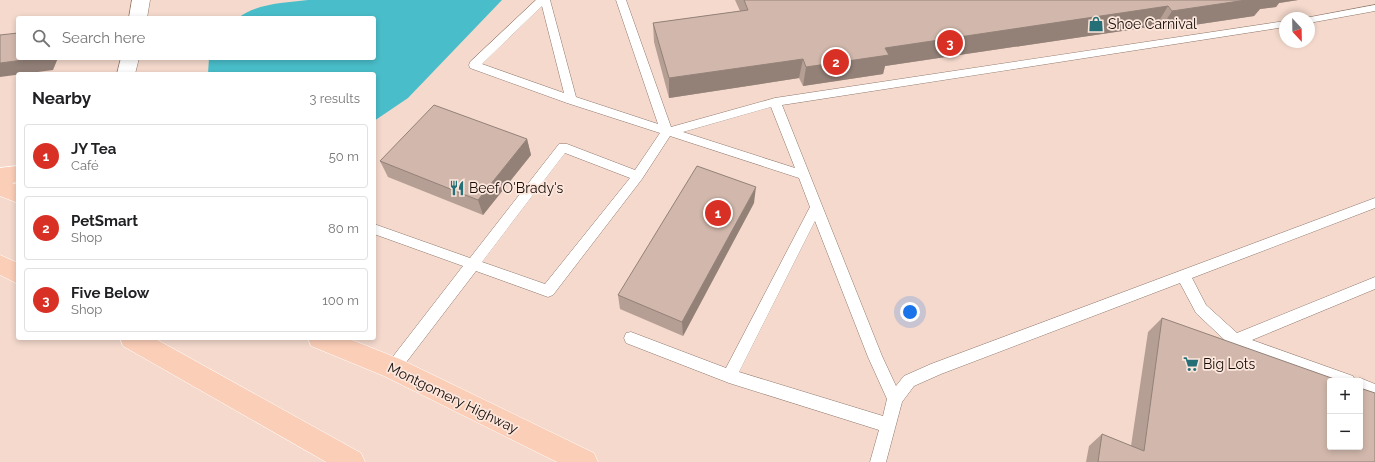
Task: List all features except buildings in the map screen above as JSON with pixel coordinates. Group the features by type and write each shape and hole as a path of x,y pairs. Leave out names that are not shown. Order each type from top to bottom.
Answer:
{"main road":[{"path":"0,176 16,174"},
{"path":"0,186 16,194"},
{"path":"0,264 16,273"},
{"path":"136,340 352,462"},
{"name":"Montgomery Highway","path":"325,340 393,368 585,462"}],"street":[{"path":"138,16 142,0"},
{"path":"126,72 130,60"}],"lane":[{"path":"571,100 543,0 474,65 571,100 803,175"},
{"path":"621,0 667,132"},
{"path":"1315,19 1375,8"},
{"path":"376,229 548,291 638,176 667,132 775,102 1279,25"},
{"path":"775,102 875,357 895,399"},
{"path":"393,368 563,147 638,176"},
{"path":"878,462 895,399 909,381 936,368 1375,202"},
{"path":"729,376 816,208"},
{"path":"1183,275 1201,309 1235,340 1340,378"},
{"path":"1235,340 1375,283"},
{"path":"631,338 729,376 888,425"},
{"path":"1363,386 1375,391"}],"water":[{"path":"308,0 502,0 408,98 376,120 376,72 208,72 209,60 376,60 376,16 241,16 254,9 281,3"}],"place":[{"name":"Shoe Carnival","path":"1096,24"},
{"name":"Five Below","path":"950,43"},
{"name":"PetSmart","path":"836,62"},
{"name":"Beef O'Brady's","path":"457,188"},
{"name":"JY Tea","path":"718,213"},
{"name":"Big Lots","path":"1191,364"}]}
